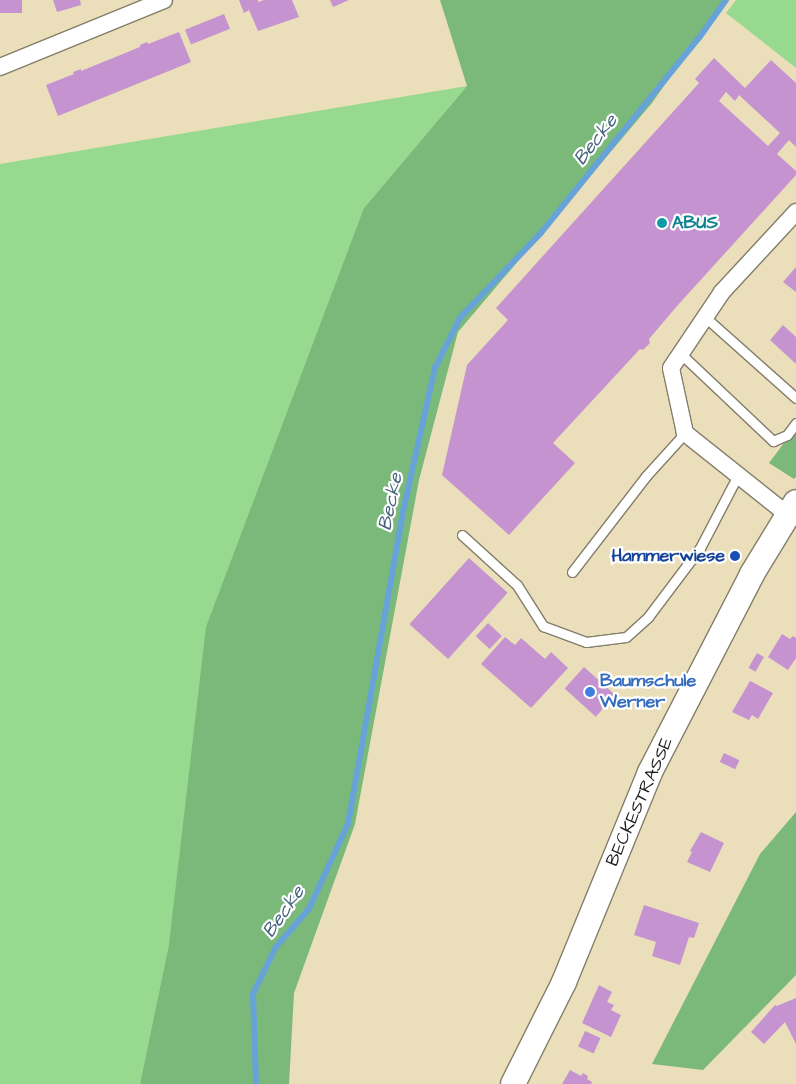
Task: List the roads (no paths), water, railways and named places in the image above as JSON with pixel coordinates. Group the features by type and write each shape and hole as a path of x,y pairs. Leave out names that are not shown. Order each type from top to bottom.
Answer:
{"main road":[{"name":"BECKESTRASSE","path":"513,1084 564,982 650,772 752,574 792,508"}],"street":[{"path":"0,67 164,0"},
{"path":"792,508 738,475 684,433 671,368 722,292 796,212"}],"lane":[{"path":"705,317 796,398"},
{"path":"681,354 773,441 787,435 796,423"},
{"path":"572,572 646,476 684,433"},
{"path":"462,535 517,584 543,626 586,642 626,637 648,617 700,548 738,475"}],"waterway":[{"name":"Becke","path":"256,1084 253,994 276,947 309,909 348,824 403,512 435,368 460,318 541,233 699,38 726,0"}],"place":[{"name":"ABUS","path":"662,223"},
{"name":"Hammerwiese","path":"735,556"},
{"name":"Baumschule Werner","path":"590,692"}]}
